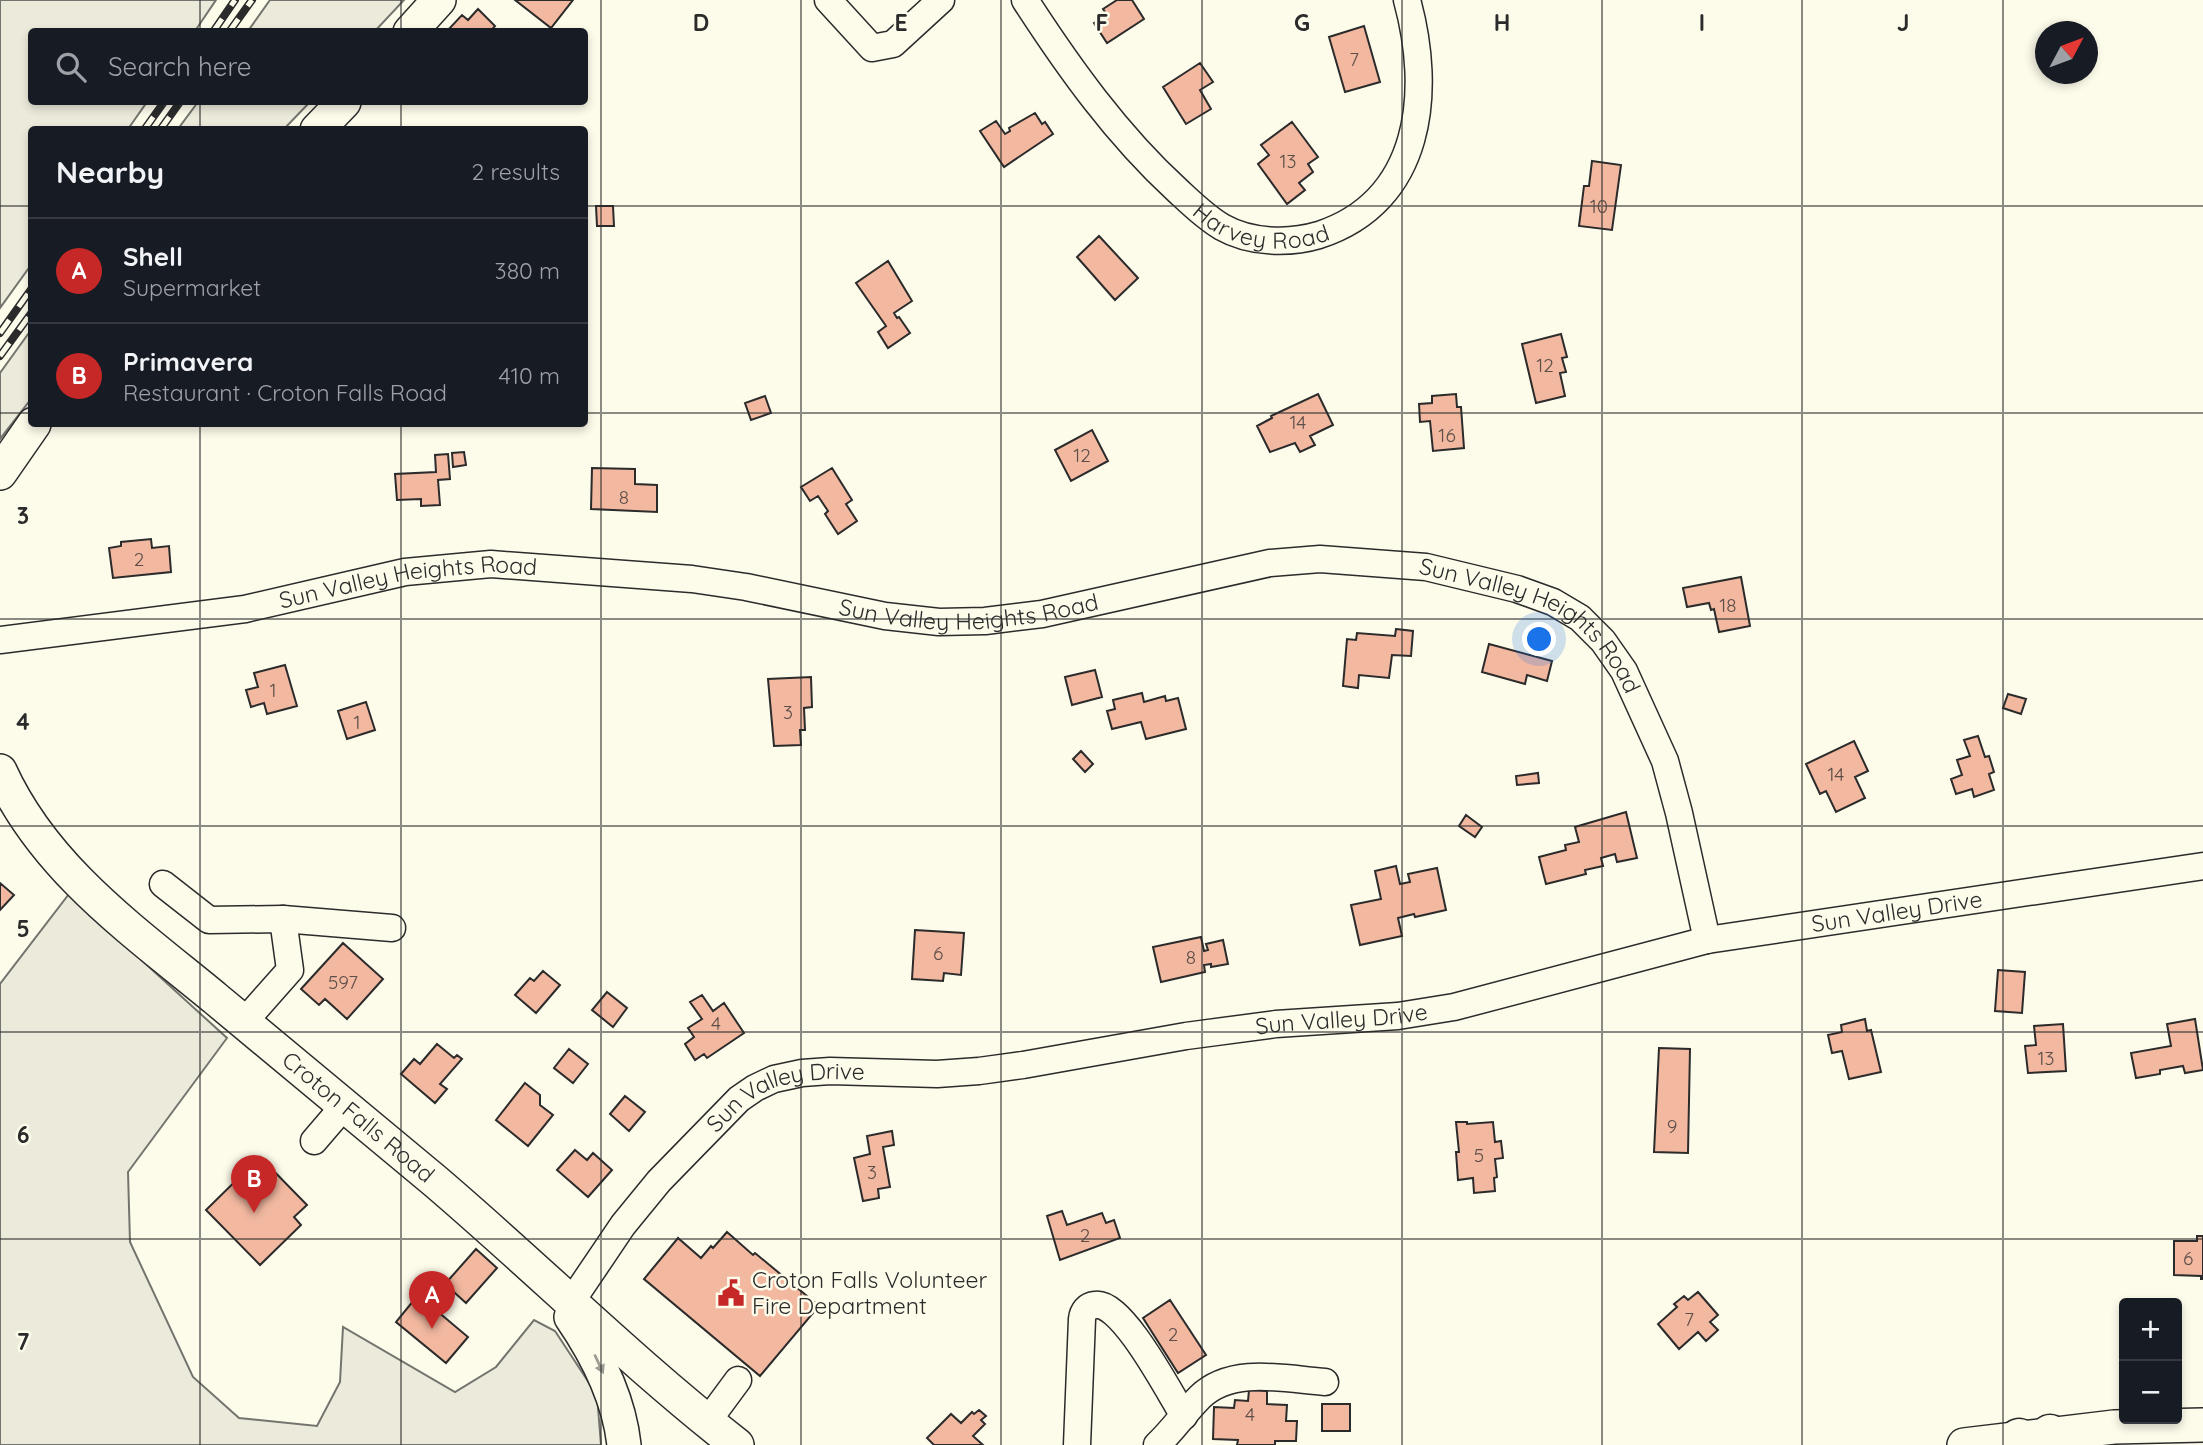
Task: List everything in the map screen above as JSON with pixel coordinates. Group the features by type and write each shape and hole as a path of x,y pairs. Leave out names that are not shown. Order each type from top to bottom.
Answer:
{"main road":[{"path":"414,28 439,0"},
{"path":"321,126 341,105"},
{"path":"0,473 32,427"},
{"name":"Croton Falls Road","path":"0,771 28,824 52,854 114,915 534,1267 707,1422 737,1445"},
{"path":"534,1267 573,1319 596,1357 612,1395 624,1445"},
{"path":"1964,1445 2035,1441 2114,1427 2203,1425"}],"street":[{"path":"828,0 872,48 893,44 941,0"},
{"name":"Harvey Road","path":"1025,0 1087,89 1164,178 1222,227 1247,237 1275,241 1304,239 1354,219 1377,200 1394,180 1413,136 1420,92 1415,28 1407,0"},
{"name":"Sun Valley Heights Road","path":"0,640 245,609 405,572 491,564 692,579 746,587 885,616 939,622 985,621 1042,614 1270,563 1320,559 1426,567 1517,589 1553,602 1580,618 1602,641 1623,671 1665,761 1707,940"},
{"name":"Sun Valley Drive","path":"571,1301 623,1225 659,1181 739,1099 774,1079 830,1071 937,1074 979,1071 1186,1036 1276,1024 1398,1016 1454,1007 1707,940 2203,866"},
{"path":"163,884 209,920 283,919 392,928"},
{"path":"244,1022 290,970 283,919"},
{"path":"314,1141 344,1106"},
{"path":"1077,1445 1082,1319 1083,1312 1092,1305 1109,1307 1128,1324 1184,1416"},
{"path":"1157,1445 1201,1395 1214,1386 1240,1377 1325,1382"},
{"path":"707,1422 738,1380"}],"shaded area":[{"path":"0,0 216,0 197,28 28,28 28,105 145,105 130,126 28,126 28,269 0,308"},
{"path":"270,0 404,0 378,28 250,28"},
{"path":"196,105 307,105 287,126 180,126"},
{"path":"28,334 28,403 0,439 0,373"},
{"path":"69,894 227,1038 128,1172 130,1242 193,1377 239,1418 317,1426 340,1382 343,1327 455,1392 496,1367 534,1320 555,1331 597,1395 601,1445 0,1445 0,984"}],"building":[{"path":"515,0 573,0 551,28"},
{"path":"1117,0 1132,0 1144,19 1107,43 1094,23 1107,15 1103,9"},
{"path":"478,9 495,26 450,28 462,15 468,20"},
{"path":"1364,26 1380,82 1345,92 1329,37"},
{"path":"1200,63 1213,82 1200,90 1211,109 1186,124 1163,87"},
{"path":"1035,113 1053,134 1004,167 980,131 996,121 1005,134 1010,131 1009,128"},
{"path":"1292,122 1318,157 1308,164 1313,172 1299,183 1305,190 1287,204 1258,164 1269,155 1261,145"},
{"path":"1592,161 1621,165 1612,230 1579,226 1584,186 1589,186"},
{"path":"596,206 613,206 614,226 597,226"},
{"path":"1099,236 1138,278 1115,300 1077,257"},
{"path":"888,261 912,301 894,313 910,333 888,348 878,332 886,326 856,283"},
{"path":"1561,334 1567,357 1562,358 1566,372 1560,373 1565,396 1536,403 1522,344"},
{"path":"1318,394 1333,425 1310,436 1315,445 1300,452 1295,443 1270,452 1257,426 1272,418 1271,416"},
{"path":"1456,394 1457,407 1461,407 1464,448 1433,451 1430,421 1420,422 1419,404 1432,403 1432,396"},
{"path":"765,396 771,413 751,420 745,403"},
{"path":"1092,430 1108,461 1071,481 1055,450"},
{"path":"464,452 466,465 453,467 452,453"},
{"path":"448,454 450,479 438,480 440,505 421,506 421,499 397,500 395,474 436,472 435,455"},
{"path":"592,468 635,469 635,484 657,485 657,512 591,509"},
{"path":"832,468 852,500 846,504 857,521 838,534 825,514 828,511 818,496 810,501 801,487"},
{"path":"151,539 152,548 169,546 171,572 113,578 109,548 121,546 121,542"},
{"path":"1741,577 1750,626 1719,632 1714,609 1711,610 1709,603 1687,607 1683,588"},
{"path":"1396,629 1413,631 1411,656 1392,655 1389,678 1359,675 1358,688 1343,686 1347,639 1356,640 1357,633 1395,636"},
{"path":"1489,644 1552,661 1547,681 1527,675 1525,684 1482,672"},
{"path":"285,665 297,706 267,714 264,703 251,707 246,690 258,687 254,673"},
{"path":"1095,670 1102,697 1072,705 1065,677"},
{"path":"811,677 812,707 804,708 805,730 800,730 801,745 774,746 768,679"},
{"path":"1142,693 1144,702 1165,696 1166,701 1178,698 1186,729 1146,739 1141,722 1112,729 1107,711 1115,709 1113,700"},
{"path":"2008,694 2026,699 2021,714 2003,708"},
{"path":"366,702 375,730 347,739 338,711"},
{"path":"1978,736 1985,757 1989,756 1994,772 1989,774 1994,790 1974,797 1972,789 1956,794 1951,779 1962,775 1957,760 1970,756 1964,740"},
{"path":"1854,741 1868,771 1855,777 1865,798 1836,812 1826,791 1820,794 1806,764"},
{"path":"1081,751 1093,764 1085,772 1073,759"},
{"path":"1538,773 1539,783 1517,785 1516,776"},
{"path":"1626,812 1637,858 1617,862 1615,854 1601,858 1603,866 1585,870 1586,874 1546,884 1539,857 1566,850 1565,845 1579,842 1575,827"},
{"path":"1466,815 1482,827 1475,837 1459,826"},
{"path":"1396,866 1400,884 1410,882 1408,874 1437,868 1446,910 1398,918 1402,936 1360,945 1351,905 1381,899 1375,871"},
{"path":"0,883 14,895 0,910"},
{"path":"915,930 964,933 961,975 944,973 943,981 912,979"},
{"path":"1201,937 1204,951 1208,950 1206,944 1223,940 1228,964 1211,967 1211,964 1204,965 1205,972 1161,982 1153,947"},
{"path":"343,943 383,979 347,1019 325,999 319,1005 301,989"},
{"path":"1998,970 2025,972 2022,1013 1995,1011"},
{"path":"543,971 560,985 536,1013 515,995 530,978 534,981"},
{"path":"607,992 627,1008 613,1027 592,1010"},
{"path":"702,995 713,1011 724,1003 744,1033 707,1058 704,1054 695,1060 685,1044 694,1037 688,1028 702,1019 690,1002"},
{"path":"1865,1019 1867,1031 1871,1030 1881,1072 1849,1079 1842,1051 1832,1053 1828,1035 1842,1032 1841,1025"},
{"path":"2195,1019 2203,1070 2185,1073 2183,1066 2136,1078 2131,1053 2171,1046 2167,1024"},
{"path":"2063,1024 2066,1071 2028,1073 2025,1046 2036,1045 2034,1026"},
{"path":"437,1044 454,1058 457,1055 462,1059 440,1084 447,1089 435,1103 401,1074 414,1059 420,1064"},
{"path":"1659,1048 1690,1049 1688,1153 1654,1152"},
{"path":"569,1049 588,1064 573,1083 554,1068"},
{"path":"525,1083 540,1095 540,1105 553,1115 528,1146 496,1120"},
{"path":"625,1096 645,1112 629,1131 610,1114"},
{"path":"1456,1122 1493,1122 1495,1142 1501,1141 1503,1158 1495,1159 1495,1191 1474,1193 1473,1178 1458,1180"},
{"path":"892,1131 894,1145 883,1147 890,1187 878,1189 879,1198 863,1201 854,1158 870,1154 867,1136"},
{"path":"575,1150 587,1160 593,1153 612,1170 588,1197 557,1170"},
{"path":"260,1157 307,1205 294,1217 301,1225 260,1265 206,1210"},
{"path":"1062,1211 1067,1225 1102,1213 1106,1223 1114,1220 1120,1238 1060,1260 1047,1216"},
{"name":"Croton Falls Volunteer Fire Department","path":"727,1232 819,1306 760,1376 644,1279 678,1238 701,1258"},
{"path":"2197,1236 2203,1236 2203,1279 2201,1276 2174,1275 2174,1241 2197,1241"},
{"path":"476,1249 497,1268 466,1303 445,1284"},
{"path":"1698,1292 1718,1315 1710,1322 1718,1330 1706,1341 1698,1332 1679,1349 1658,1324 1677,1307 1674,1304 1684,1296 1688,1300"},
{"path":"418,1295 468,1337 446,1363 396,1322"},
{"path":"1170,1300 1206,1355 1178,1373 1143,1318"},
{"path":"1249,1390 1267,1391 1267,1404 1287,1405 1286,1421 1297,1421 1296,1441 1275,1441 1275,1445 1237,1445 1238,1440 1213,1439 1214,1407 1234,1408 1235,1400 1248,1401"},
{"path":"1322,1404 1350,1404 1350,1431 1322,1431"},
{"path":"979,1410 986,1416 981,1420 985,1424 973,1436 983,1445 934,1445 927,1438 951,1414 961,1423 972,1412 974,1414"}],"railway":[{"path":"216,28 235,0"},
{"path":"232,28 252,0"},
{"path":"147,126 162,105"},
{"path":"163,126 178,105"},
{"path":"0,333 28,294"},
{"path":"0,356 28,318"}],"place":[{"name":"Primavera","path":"254,1213"},
{"name":"Croton Falls Volunteer Fire Department","path":"731,1293"},
{"name":"Shell","path":"432,1329"}]}
